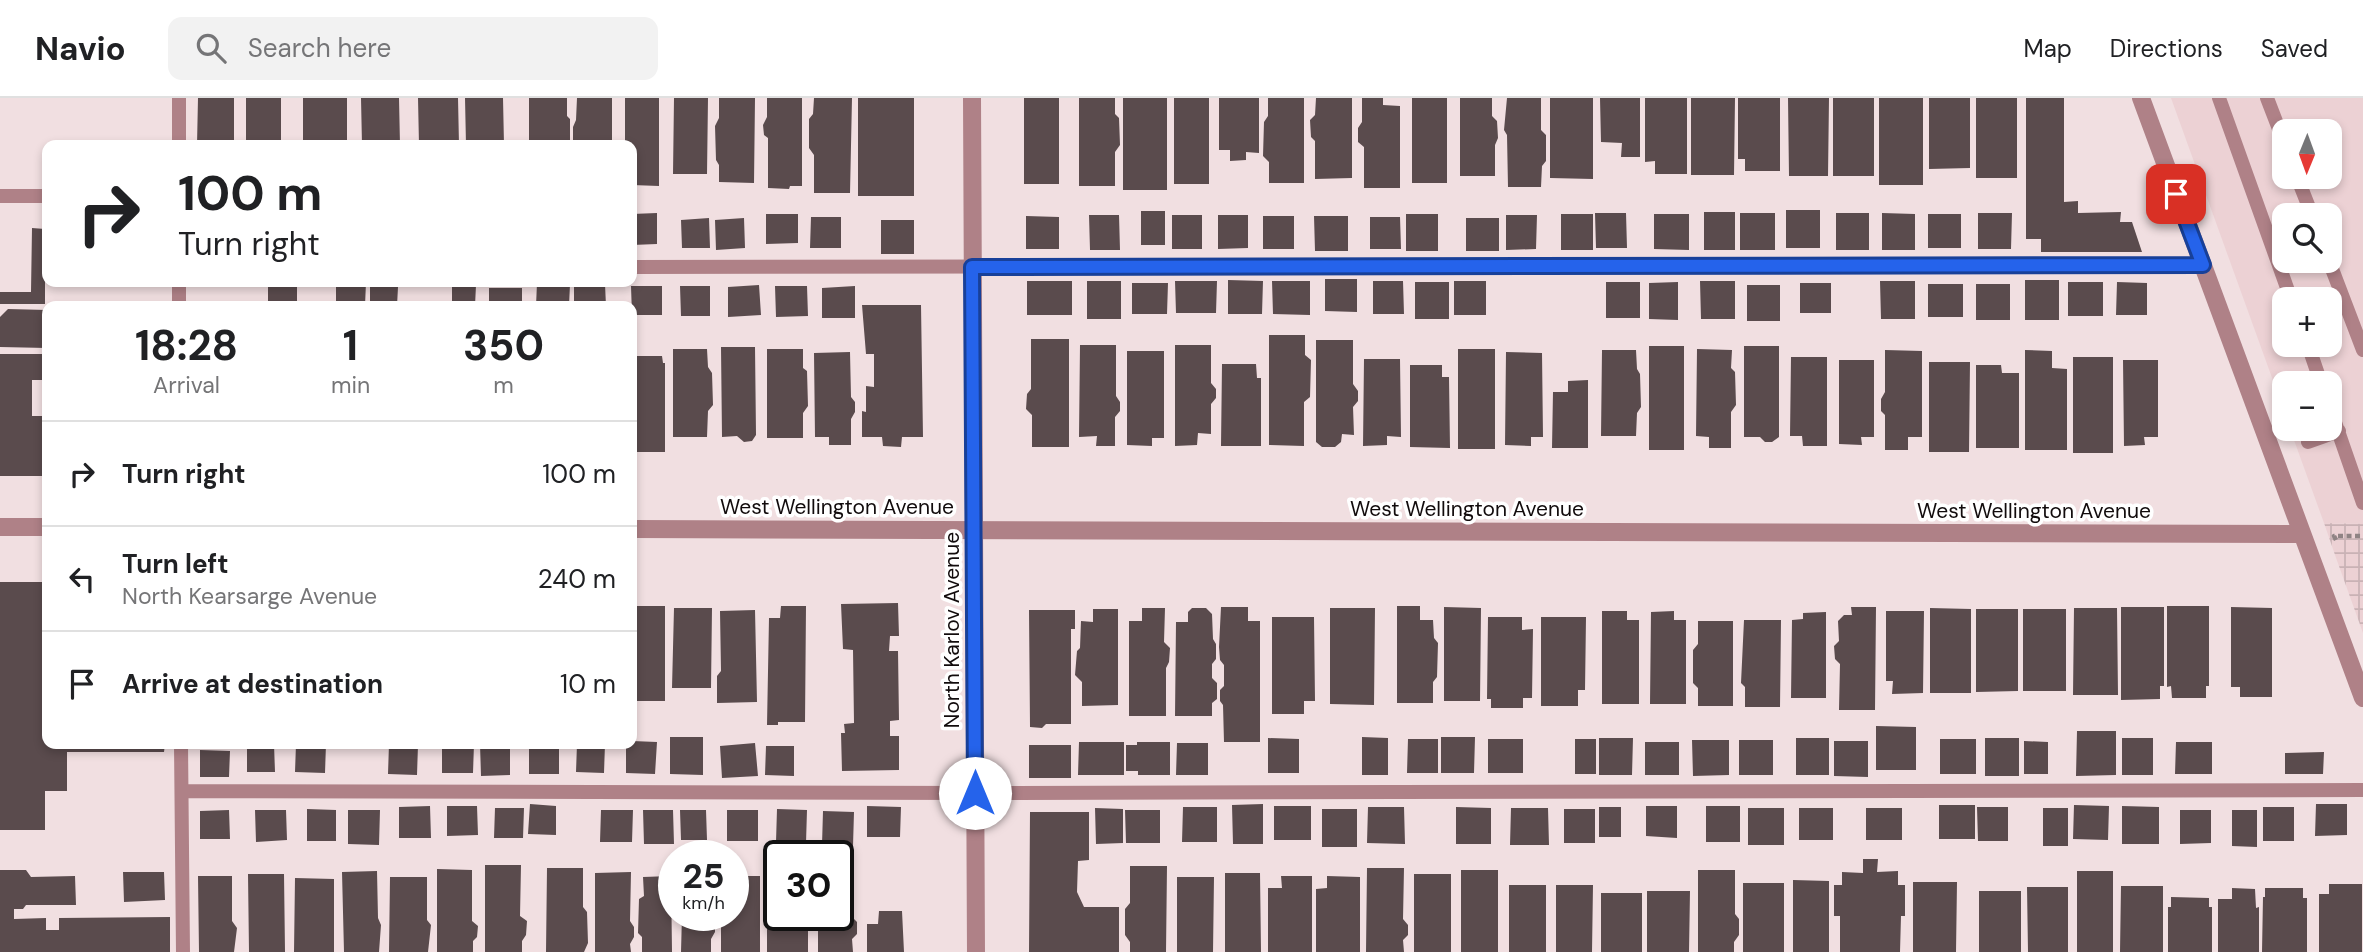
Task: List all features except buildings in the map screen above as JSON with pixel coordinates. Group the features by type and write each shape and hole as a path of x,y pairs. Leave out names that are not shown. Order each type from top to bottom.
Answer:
{"street":[{"name":"North Karlov Avenue","path":"972,98 976,952"},
{"path":"2141,98 2363,698"},
{"path":"0,527 42,527"},
{"name":"West Wellington Avenue","path":"637,529 2302,534"}],"lane":[{"path":"179,98 179,140"},
{"path":"2220,98 2287,287"},
{"path":"2267,98 2275,119"},
{"path":"0,196 42,196"},
{"path":"637,267 2203,265"},
{"path":"2334,273 2363,350"},
{"path":"2342,441 2363,503"},
{"path":"181,749 183,952"},
{"path":"182,791 975,793 2363,790"}],"path":[{"path":"2334,536 2363,536"}],"shaded area":[{"path":"2171,98 2363,98 2363,524 2324,523 2294,441 2342,441 2342,371 2272,371 2272,378"},
{"path":"2324,523 2363,524 2363,633 2335,555"}],"route":[{"path":"975,793 972,267 2203,265 2176,194"}]}
